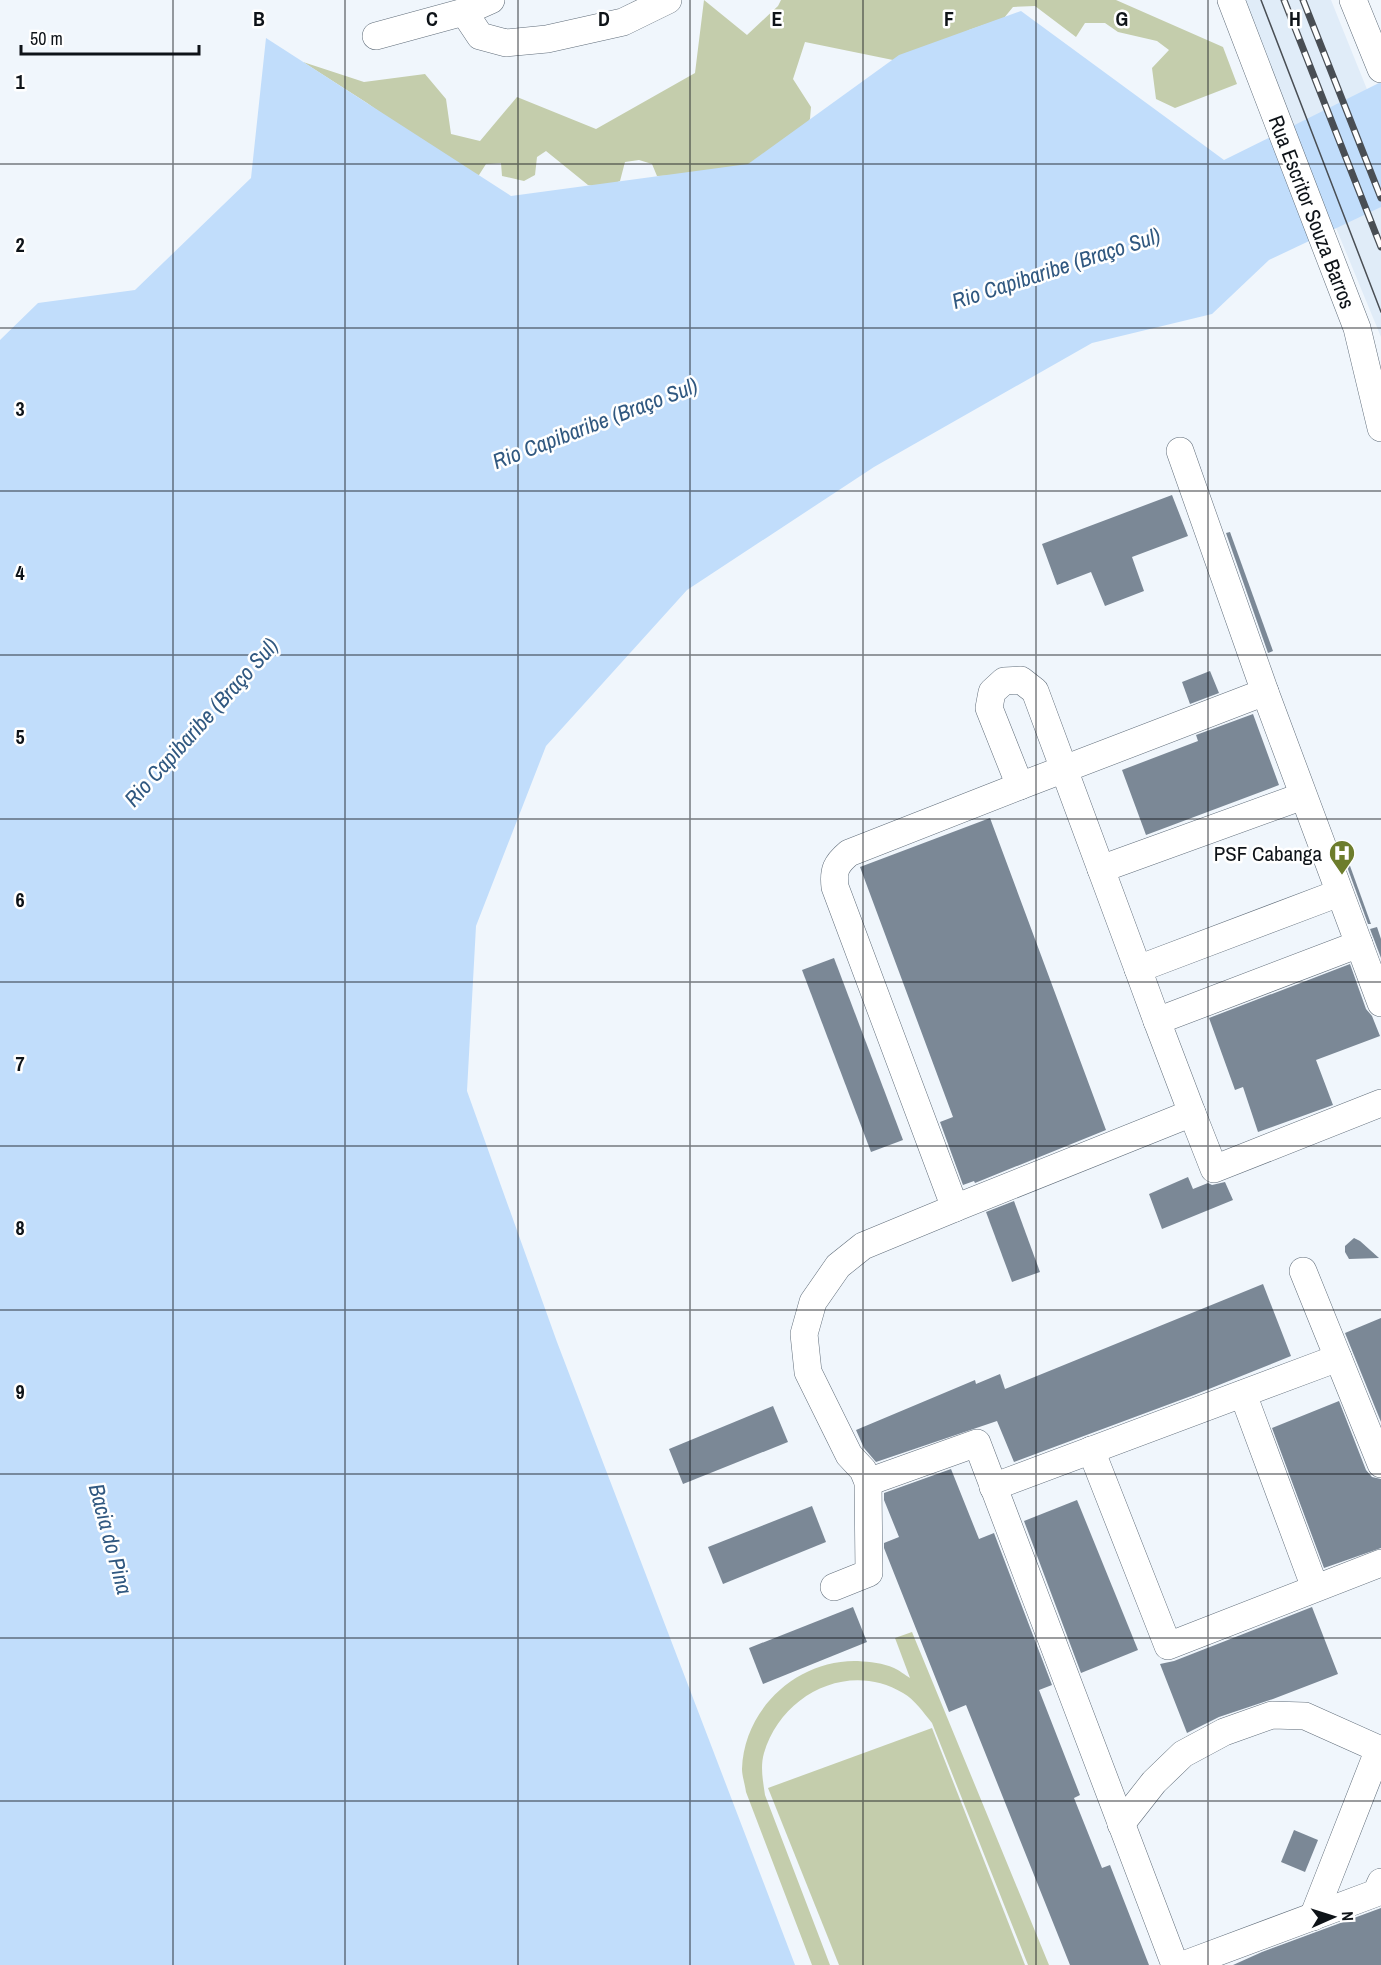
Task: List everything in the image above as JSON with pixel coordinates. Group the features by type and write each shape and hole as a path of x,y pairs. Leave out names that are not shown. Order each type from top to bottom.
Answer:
{"street":[{"path":"376,36 464,12 491,0"},
{"path":"464,12 480,36 506,43 547,39 623,22 668,0"},
{"name":"Rua Escritor Souza Barros","path":"1231,0 1357,328 1381,428"},
{"path":"1353,0 1381,69"},
{"path":"1368,38 1375,0"},
{"path":"1180,451 1265,692 1381,1003"},
{"path":"1020,786 989,708 992,692 1004,681 1022,680 1035,691 1214,1169 1381,1103"},
{"path":"955,1208 835,887 833,872 839,861 849,854 1063,768 1265,692"},
{"path":"1101,869 1304,795"},
{"path":"1138,969 1339,893"},
{"path":"1157,1021 1359,944"},
{"path":"834,1587 869,1572 868,1482 863,1470 849,1455 808,1372 804,1334 813,1302 838,1266 863,1246 1192,1113"},
{"path":"1303,1271 1381,1464"},
{"path":"993,1487 1338,1358"},
{"path":"1243,1394 1316,1588"},
{"path":"868,1482 977,1443 1175,1965"},
{"path":"1091,1450 1168,1646 1381,1563"},
{"path":"1121,1824 1154,1782 1183,1754 1224,1732 1272,1715 1305,1716 1380,1749 1313,1917"},
{"path":"1183,1965 1376,1893 1381,1882"}],"shaded area":[{"path":"1242,0 1331,0 1381,124 1381,337"}],"green space":[{"path":"704,0 747,35 778,6 781,0 1116,0 1223,47 1237,84 1175,108 1156,99 1152,68 1169,50 1157,41 1118,32 1105,23 1085,23 1076,37 1035,6 1013,7 1004,18 969,30 904,71 893,60 805,42 793,79 811,107 810,119 775,172 657,176 652,164 639,160 625,162 620,181 603,188 588,185 546,151 537,157 535,175 524,181 502,176 501,163 486,164 479,175 465,174 367,103 303,62 364,82 425,74 446,99 451,134 480,141 517,97 596,129 695,73"},
{"path":"912,1632 1049,1965 1028,1965 932,1723 903,1693 882,1684 860,1680 839,1682 819,1689 801,1700 785,1715 773,1732 763,1758 762,1774 765,1795 830,1965 812,1965 746,1792 742,1774 745,1747 764,1707 778,1691 795,1678 815,1668 858,1661 890,1666 910,1678 895,1638"},
{"path":"932,1728 1025,1965 839,1965 768,1788"}],"water":[{"path":"1021,11 1224,160 1381,82 1381,207 1269,260 1212,314 1092,343 874,467 687,590 546,746 476,926 467,1091 557,1342 795,1965 0,1965 0,340 38,303 135,290 251,178 266,38 511,196 748,164 899,55"}],"building":[{"path":"1172,495 1188,536 1132,557 1144,591 1105,606 1091,572 1057,585 1042,544"},
{"path":"1230,532 1273,651 1268,653 1226,533"},
{"path":"1210,671 1219,693 1190,704 1182,682"},
{"path":"1253,714 1279,785 1146,835 1122,770 1198,741 1196,735"},
{"path":"990,818 1106,1130 975,1183 974,1181 963,1185 940,1122 953,1117 860,867"},
{"path":"1345,852 1371,924 1368,924 1342,853"},
{"path":"1377,927 1381,939 1381,958 1370,929"},
{"path":"834,958 903,1140 871,1152 802,970"},
{"path":"1350,964 1366,1009 1372,1016 1380,1036 1316,1060 1333,1105 1258,1132 1243,1087 1235,1090 1209,1018"},
{"path":"1188,1177 1193,1189 1208,1183 1212,1185 1225,1182 1233,1200 1162,1229 1149,1194"},
{"path":"1014,1201 1040,1272 1012,1282 986,1212"},
{"path":"1354,1238 1379,1258 1349,1259 1345,1246"},
{"path":"1263,1284 1291,1356 1014,1462 997,1421 876,1462 864,1448 856,1430 975,1380 976,1384 1000,1374 1005,1389"},
{"path":"1381,1318 1381,1422 1345,1333"},
{"path":"1339,1401 1366,1470 1372,1477 1381,1479 1381,1548 1324,1568 1272,1428"},
{"path":"773,1406 788,1442 683,1484 669,1449"},
{"path":"951,1469 979,1539 994,1533 1052,1685 1039,1690 1080,1795 1074,1798 1102,1868 1110,1865 1149,1965 1070,1965 966,1705 949,1712 884,1548 884,1543 899,1537 884,1500 884,1493"},
{"path":"1077,1500 1138,1650 1081,1673 1024,1521"},
{"path":"812,1506 826,1542 723,1584 708,1547"},
{"path":"853,1607 867,1642 763,1684 749,1648"},
{"path":"1312,1607 1338,1674 1219,1717 1187,1733 1160,1664 1174,1661"},
{"path":"1294,1830 1318,1840 1305,1872 1281,1862"},
{"path":"1381,1908 1381,1965 1233,1965 1262,1952"}],"tram line":[{"path":"1261,0 1381,312"}],"railway":[{"path":"1284,0 1381,247"},
{"path":"1303,0 1381,198"}],"place":[{"name":"PSF Cabanga","path":"1342,876"}],"water label":[{"name":"Rio Capibaribe (Braço Sul)","path":"1056,268"},
{"name":"Rio Capibaribe (Braço Sul)","path":"595,423"},
{"name":"Rio Capibaribe (Braço Sul)","path":"201,722"},
{"name":"Bacia do Pina","path":"111,1539"}]}
